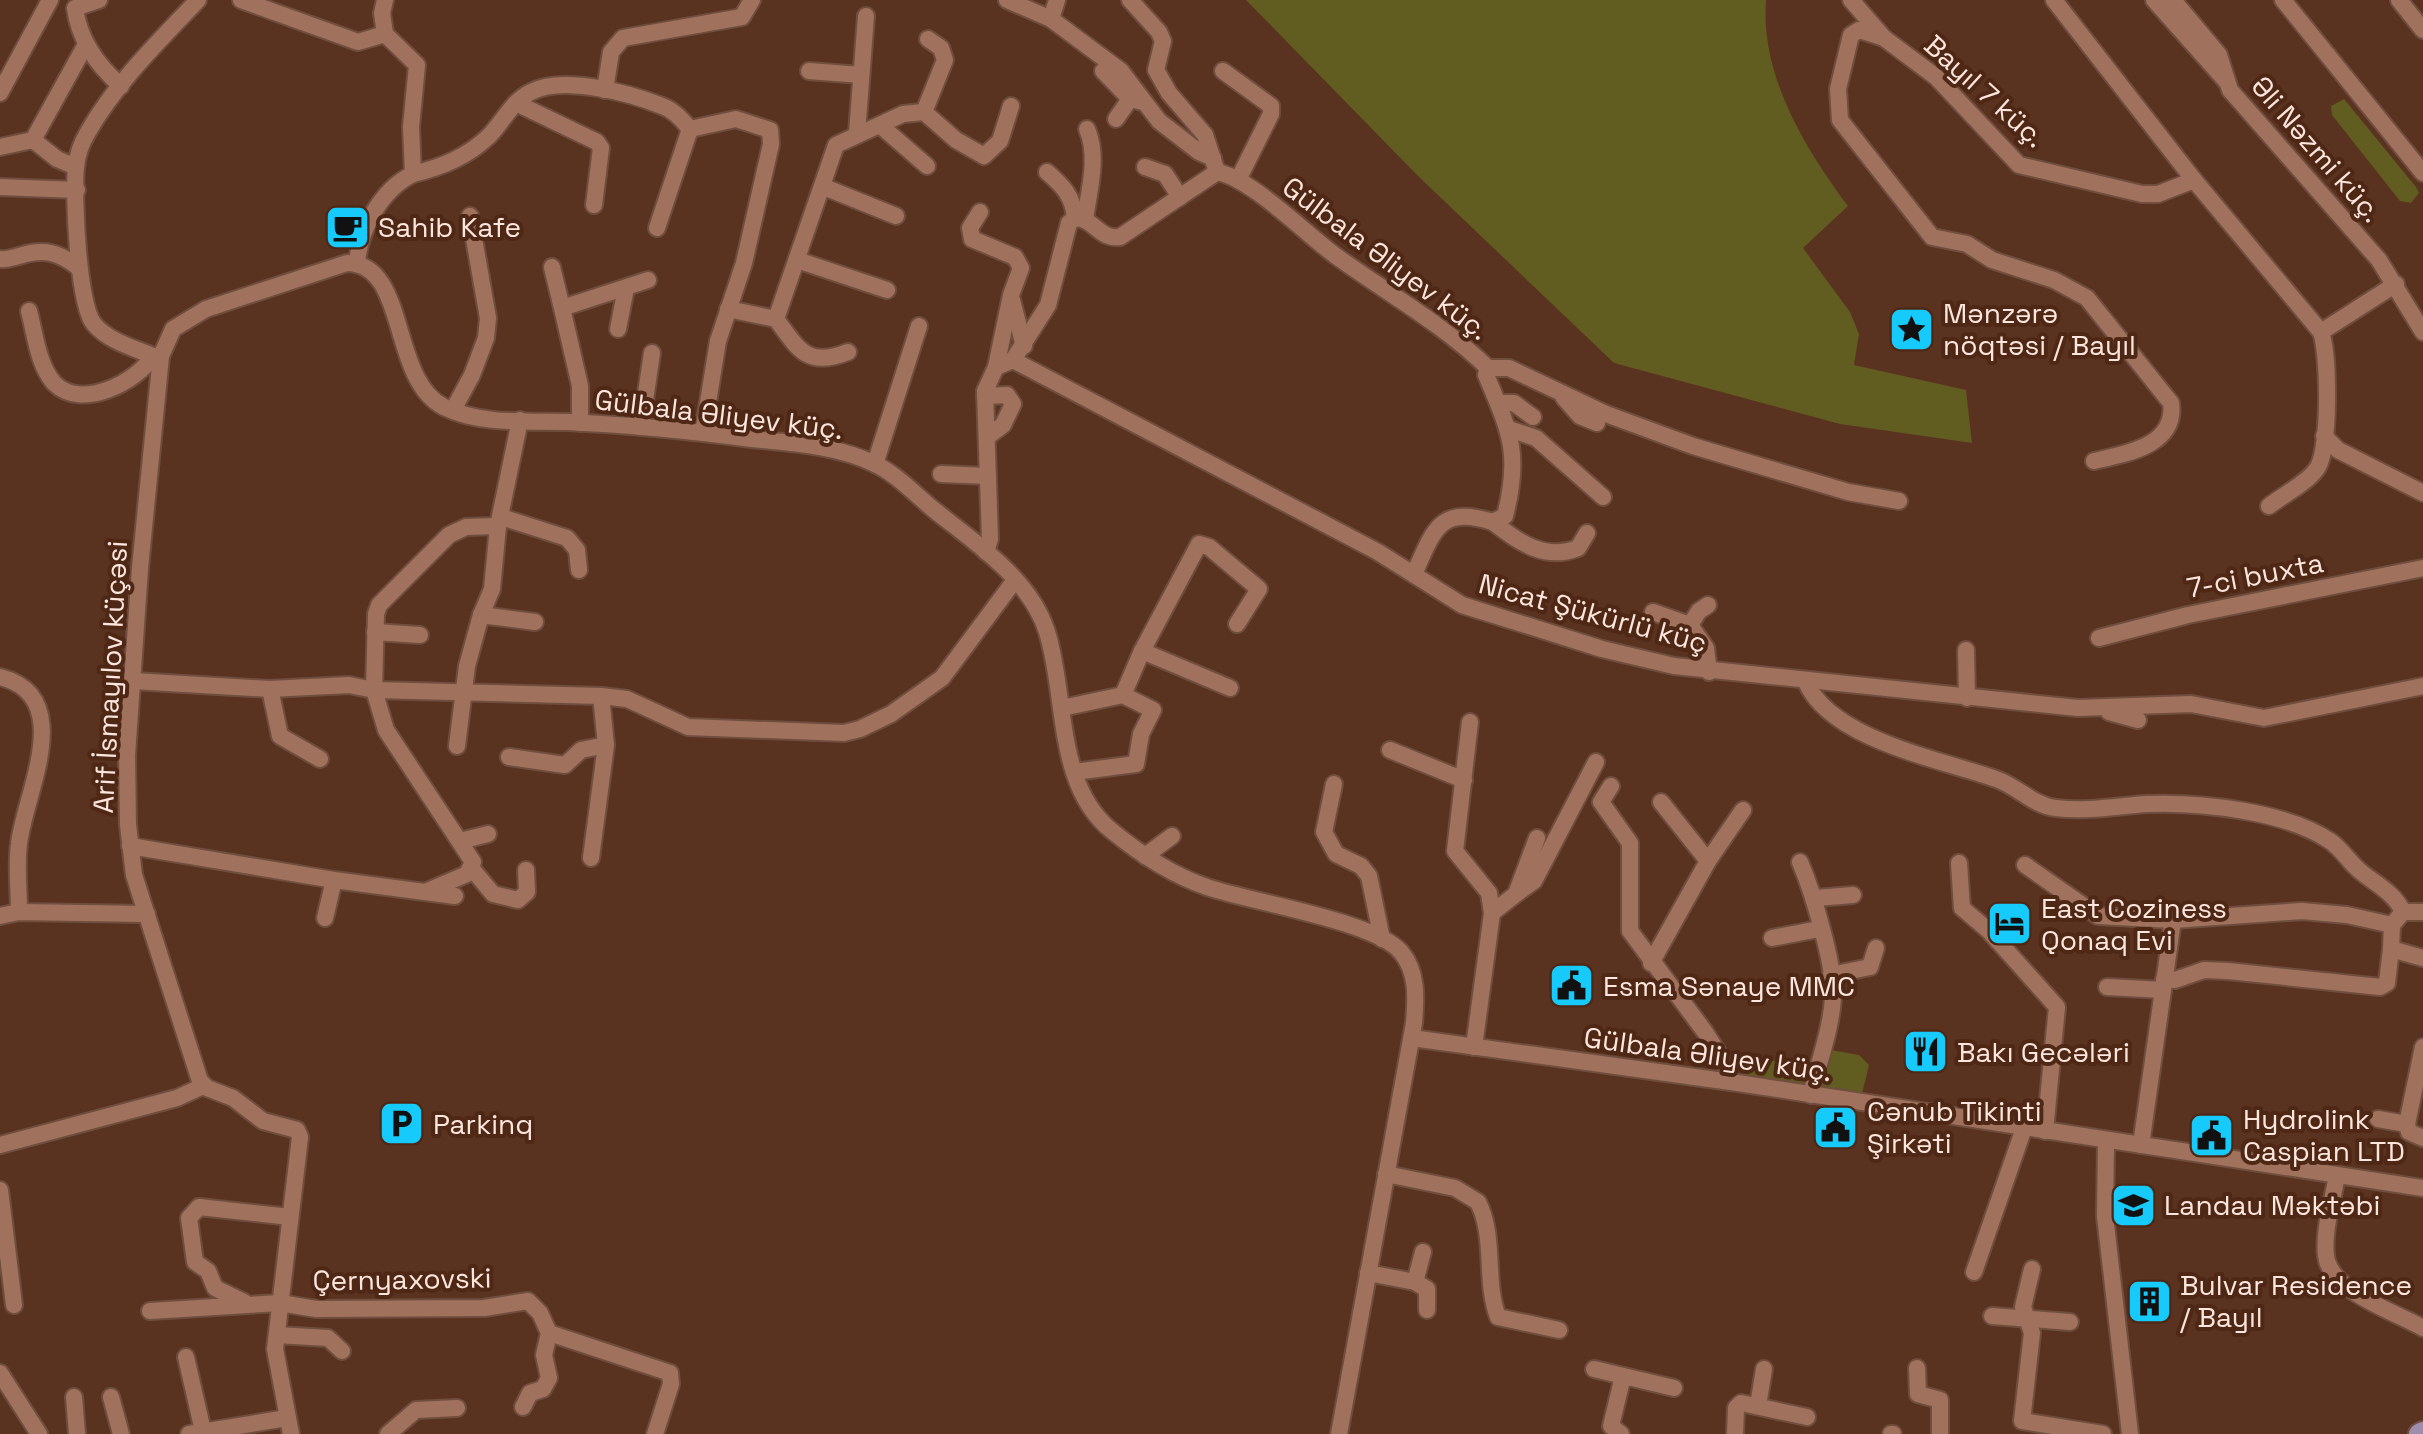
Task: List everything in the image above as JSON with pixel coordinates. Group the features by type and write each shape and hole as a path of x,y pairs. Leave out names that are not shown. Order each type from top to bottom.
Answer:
{"street":[{"path":"0,93 50,0"},
{"path":"99,0 68,4 85,46 121,86"},
{"path":"29,311 45,369 56,385 64,388 91,393 111,388 129,380 157,356 119,341 93,323 86,309 79,268 76,167 88,132 121,86 198,0"},
{"path":"241,0 358,42 385,34"},
{"path":"385,0 382,13 385,34 417,65 419,72 411,127 413,174"},
{"path":"605,90 611,52 623,38 742,17 752,0"},
{"name":"Gülbala Əliyev küç.","path":"1007,0 1051,19 1121,71 1134,84 1137,100 1159,121 1333,254 1452,335 1488,368 1486,375 1509,429 1515,461 1505,516 1493,522"},
{"path":"1051,19 1057,0"},
{"path":"1047,172 1066,191 1080,218 1099,233 1120,237 1180,197 1215,165 1205,135 1169,93 1156,70 1163,41 1159,32 1130,0"},
{"name":"Bayıl 7 küç.","path":"1851,0 1884,38 1936,77 2019,165 2142,194 2158,194 2194,180"},
{"path":"2054,0 2194,180 2321,332 2327,355 2324,436 2316,469 2269,506"},
{"path":"2154,0 2226,81"},
{"name":"Əli Nəzmi küç.","path":"2173,0 2219,55 2226,81 2396,284 2423,332"},
{"path":"2283,0 2423,173"},
{"path":"2399,0 2423,30"},
{"path":"857,133 866,16"},
{"name":"Bayıl 7 küç.","path":"1884,38 1859,30 1851,35 1837,107 1840,120 1889,184 1932,237 1967,244 2012,269 2054,280 2087,298 2171,403 2167,424 2153,443 2094,461"},
{"path":"924,112 945,60 941,48 928,39"},
{"path":"0,130 6,146 33,140 85,46"},
{"path":"809,71 861,75"},
{"path":"1103,71 1137,100 1116,119"},
{"path":"1223,71 1271,106 1271,114 1238,180"},
{"path":"357,264 360,240 390,190 413,174 454,162 488,137 516,103 530,92 547,86 605,90 664,106 690,129"},
{"path":"516,103 597,142 603,154 594,205"},
{"path":"776,319 836,145 903,114 924,112 956,140 984,156 1000,141 1011,106"},
{"path":"690,129 736,119 760,124 772,136 744,263 718,341 703,433"},
{"path":"881,126 927,166"},
{"path":"657,228 690,129"},
{"path":"986,552 990,539 985,396 989,375 996,367 1013,360 1048,305 1066,229 1080,218 1092,173 1092,145 1087,129"},
{"path":"33,140 57,159 76,167"},
{"path":"1145,167 1165,174 1180,197"},
{"path":"0,187 77,190"},
{"path":"824,187 896,216"},
{"path":"980,212 970,228 972,239 1019,262 1021,268 1011,295 996,367"},
{"path":"453,410 472,375 486,338 488,318 470,216"},
{"path":"0,259 9,260 40,251 59,253 79,268"},
{"path":"797,260 887,290"},
{"name":"Gülbala Əliyev küç.","path":"357,264 376,274 385,288 415,379 431,398 453,410 520,420 641,427 802,444 875,464 986,552 1015,580 1042,619 1074,772 1093,812 1145,856 1204,886 1382,939 1400,951 1412,971 1416,1002 1412,1038 1339,1434"},
{"name":"Arif İsmayılov küçəsi","path":"203,1086 147,914 130,846 127,755 157,356 173,329 206,309 338,265 357,264"},
{"path":"552,267 580,386 580,423"},
{"path":"562,308 648,280"},
{"path":"2321,332 2396,284"},
{"path":"618,329 626,288"},
{"path":"1011,295 1024,346"},
{"path":"728,309 776,319 809,357 830,359 848,352"},
{"path":"875,464 919,326"},
{"path":"641,427 652,353"},
{"name":"Nicat Şükürlü küç","path":"1013,360 1414,574 1462,605 1602,649 1709,672 2100,708 2168,702 2264,718 2336,706 2396,689 2423,686"},
{"path":"1488,368 1509,368 1560,394 1645,429 1772,471 1899,501"},
{"path":"1560,394 1580,416 1597,423"},
{"path":"985,396 1007,395 1013,404 1003,425 987,437"},
{"path":"1499,403 1514,403 1533,417"},
{"path":"457,746 464,692 481,615 492,589 500,522 520,420"},
{"path":"1509,429 1536,438 1587,479 1603,497"},
{"path":"2324,436 2338,450 2423,493"},
{"path":"941,474 988,476"},
{"path":"1414,574 1431,535 1441,524 1469,514 1493,522 1532,547 1555,555 1578,548 1587,533"},
{"path":"526,870 527,892 518,900 493,894 473,870 473,862 460,841 386,730 374,690 375,632 379,605 449,535 466,527 500,522 551,530 567,538 577,550 579,570"},
{"path":"1123,695 1142,651 1199,544 1209,547 1259,589 1237,624"},
{"name":"7-ci buxta","path":"2099,638 2188,615 2423,568"},
{"path":"133,681 270,689 349,685 374,690 601,696 627,699 688,727 844,733 860,729 901,708 942,678 1015,580"},
{"path":"1690,625 1699,611 1708,605"},
{"path":"1653,612 1690,625 1706,648 1709,672"},
{"path":"481,615 535,622"},
{"path":"375,632 420,635"},
{"path":"1966,650 1967,698"},
{"path":"1142,651 1230,688"},
{"path":"0,677 21,685 31,696 43,739 19,843 19,912"},
{"path":"1806,682 1811,694 1826,709 1883,741 1917,755 2000,780 2050,807 2170,803 2298,824 2333,843 2357,869 2393,897 2397,919 2387,983 2380,987 2204,970 2164,985 2107,987"},
{"path":"270,689 280,736 320,759"},
{"path":"1062,708 1123,695 1153,710 1141,734 1136,764 1074,772"},
{"path":"591,858 606,745 601,696"},
{"path":"2100,708 2138,720"},
{"path":"1470,722 1455,851 1484,885 1492,913 1474,1047"},
{"path":"509,757 565,765 581,750 606,745"},
{"path":"1390,750 1464,780"},
{"path":"1492,913 1534,881 1596,762"},
{"path":"1334,784 1324,832 1336,854 1361,866 1369,876 1382,939"},
{"path":"1611,786 1601,802 1630,843 1627,922 1651,963 1705,1032 1726,1065 1731,1082"},
{"path":"1661,802 1708,861"},
{"path":"1651,963 1708,861 1743,810"},
{"path":"460,841 488,834"},
{"path":"1145,856 1172,836"},
{"path":"1516,894 1537,838"},
{"path":"130,846 334,880 455,896"},
{"path":"1800,862 1816,898 1833,1001 1811,1095"},
{"path":"1959,863 1962,908 1989,931 2057,1007 2045,1131"},
{"path":"2025,865 2098,916 2173,920 2302,911 2397,919 2423,912"},
{"path":"425,892 473,870"},
{"path":"325,918 334,880"},
{"path":"1816,898 1853,895"},
{"path":"0,916 19,912 147,914"},
{"path":"2141,1145 2173,920"},
{"path":"1772,938 1819,929"},
{"path":"1831,975 1870,967 1876,948"},
{"path":"2391,949 2423,958"},
{"name":"Gülbala Əliyev küç.","path":"1412,1038 1731,1082 2423,1188"},
{"path":"2423,1047 2407,1124 2409,1132 2423,1138"},
{"path":"0,1145 177,1098 203,1086 233,1098 263,1121 299,1133 277,1335 276,1370 289,1426 196,1433 186,1357"},
{"path":"2378,1119 2407,1124"},
{"path":"1974,1272 2024,1128"},
{"path":"2106,1141 2105,1216 2130,1434"},
{"path":"1386,1174 1455,1188 1478,1202 1487,1240 1490,1294 1498,1317 1559,1330"},
{"path":"2337,1175 2326,1243 2329,1268 2337,1280 2369,1301 2423,1328"},
{"path":"0,1190 14,1305"},
{"path":"248,1304 215,1288 208,1271 195,1262 189,1218 199,1207 290,1217"},
{"path":"1415,1282 1423,1252"},
{"path":"2032,1269 2023,1307 2031,1321 2022,1421 2103,1434"},
{"path":"1368,1273 1415,1282 1428,1293 1427,1310"},
{"name":"Çernyaxovski","path":"150,1311 280,1303 316,1309 484,1308 528,1301 540,1313 549,1333"},
{"path":"1992,1316 2070,1322"},
{"path":"523,1407 530,1393 548,1385 544,1355 549,1333 670,1373 671,1384 655,1434"},
{"path":"277,1335 328,1338 342,1351"},
{"path":"1917,1368 1918,1394 1940,1400 1940,1434"},
{"path":"1594,1369 1674,1388"},
{"path":"1758,1406 1764,1369"},
{"path":"0,1373 39,1434"},
{"path":"1621,1434 1611,1426 1623,1376"},
{"path":"74,1397 77,1434"},
{"path":"111,1397 121,1434"},
{"path":"1735,1434 1737,1404 1807,1417"},
{"path":"388,1434 416,1410 457,1408"}],"shaded area":[{"path":"1246,0 1766,0 1770,56 1778,83 1816,160 1848,206 1803,248 1850,312 1859,334 1854,365 1966,390 1972,443 1840,424 1614,363 1418,176"},
{"path":"2344,99 2416,187 2419,193 2411,203 2400,201 2332,115 2331,106"},
{"path":"1831,1050 1859,1055 1869,1065 1862,1094 1822,1088"},
{"path":"1733,1055 1813,1066 1809,1086 1746,1078"}],"place":[{"name":"Sahib Kafe","path":"347,227"},
{"name":"Mənzərə nöqtəsi / Bayıl","path":"1912,329"},
{"name":"East Coziness Qonaq Evi","path":"2010,924"},
{"name":"Esma Sənaye MMC","path":"1572,986"},
{"name":"Bakı Gecələri","path":"1926,1052"},
{"name":"Parkinq","path":"402,1124"},
{"name":"Cənub Tikinti Şirkəti","path":"1836,1127"},
{"name":"Hydrolink Caspian LTD","path":"2212,1135"},
{"name":"Landau Məktəbi","path":"2133,1205"},
{"name":"Bulvar Residence / Bayıl","path":"2149,1301"}]}
